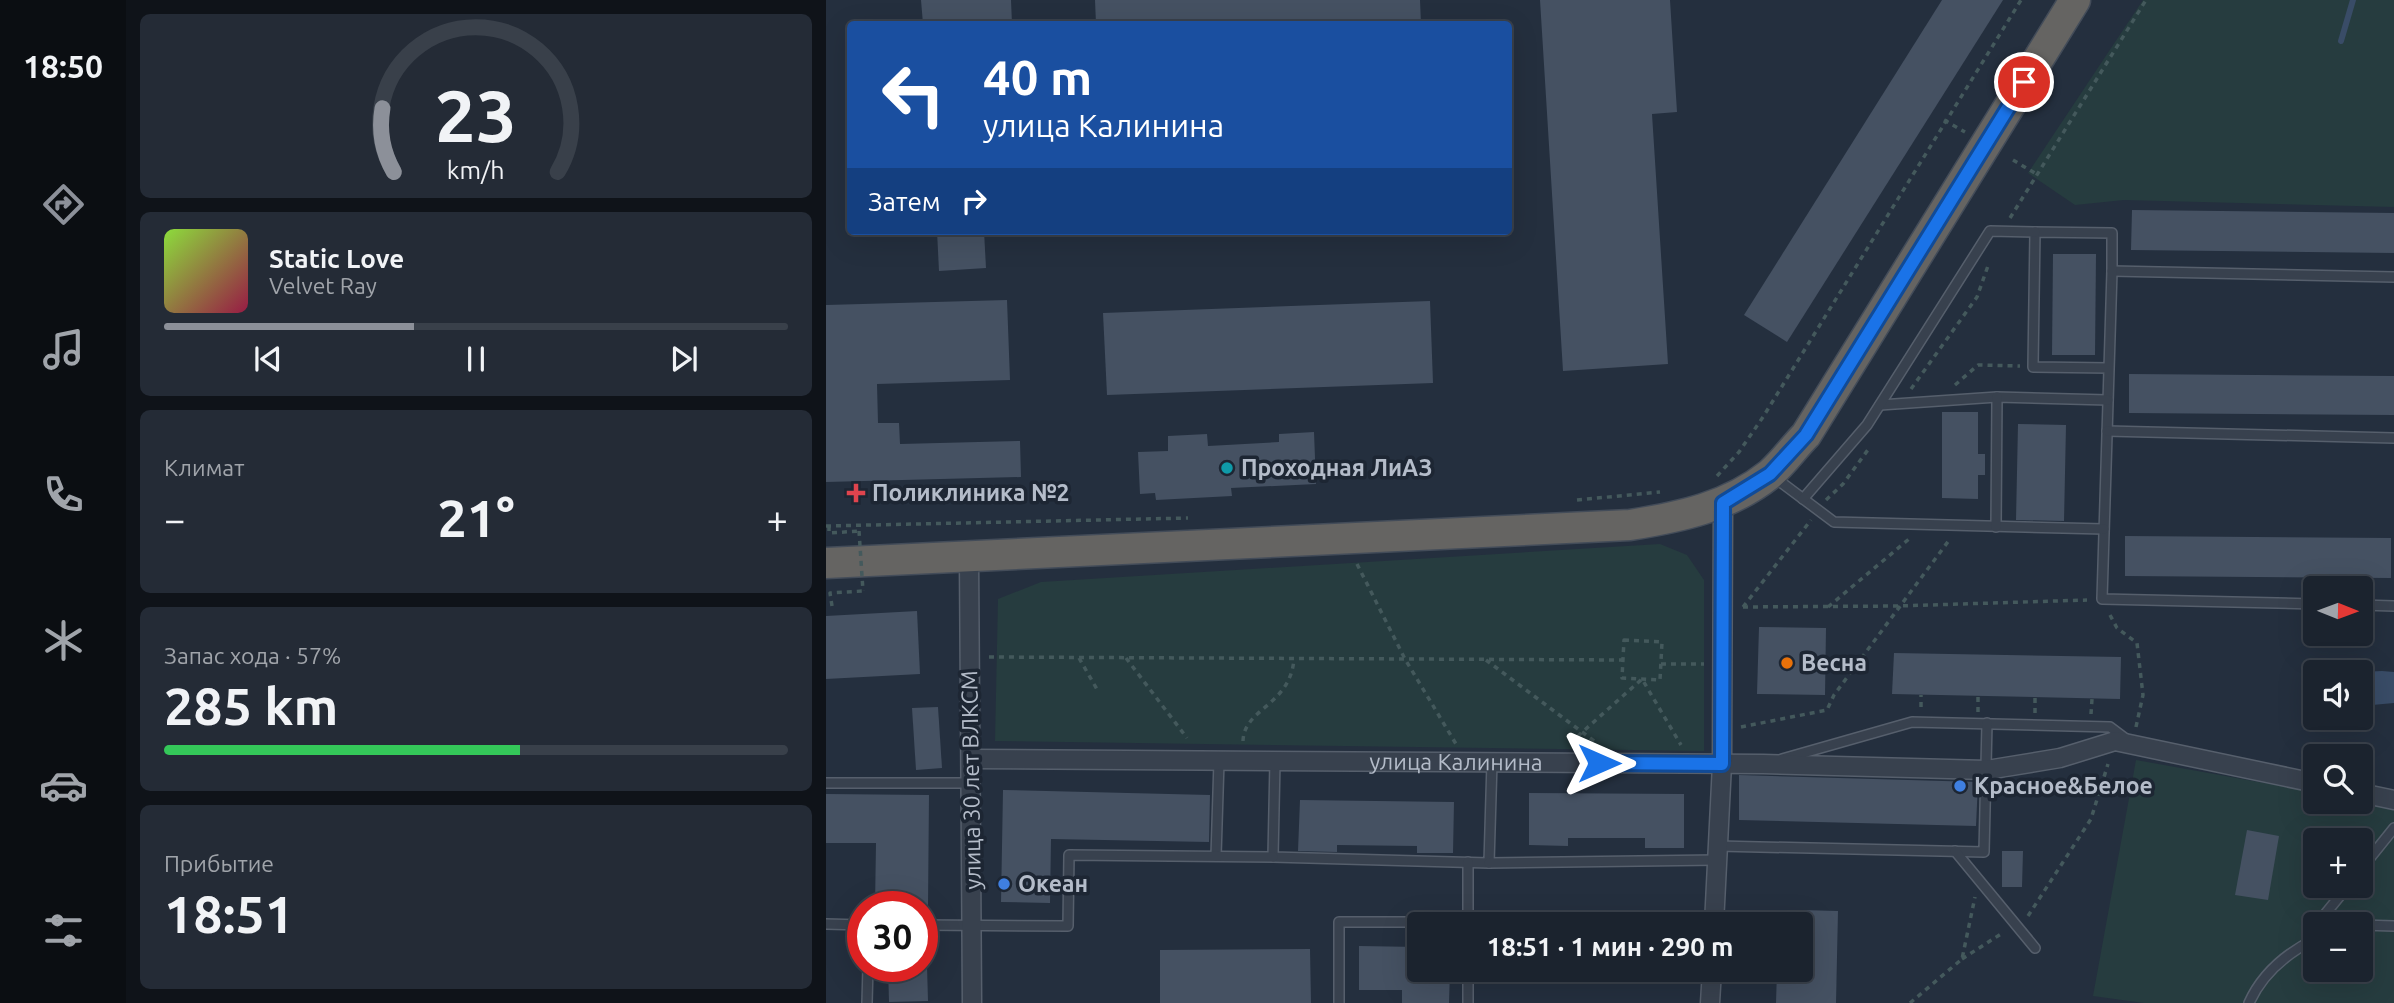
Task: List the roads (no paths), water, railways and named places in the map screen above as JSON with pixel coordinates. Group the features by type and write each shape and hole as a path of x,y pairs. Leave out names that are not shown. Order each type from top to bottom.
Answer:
{"highway":[{"path":"826,563 1630,525 1678,518 1718,491 1770,474 1806,435 2075,0"}],"street":[{"path":"1715,912 1722,764 1718,491"},
{"name":"улица 30 лет ВЛКСМ","path":"969,557 972,1003"},
{"path":"2124,743 2303,780"},
{"name":"улица Калинина","path":"971,759 1763,764 1987,770 2060,758 2124,743"},
{"path":"2373,796 2394,800"},
{"path":"1710,1003 1711,982"}],"lane":[{"path":"1803,499 1867,425 1990,231 2112,233 2102,599 2303,604"},
{"path":"2035,232 2033,367 2109,368"},
{"path":"2112,271 2394,277"},
{"path":"1880,405 1997,397 2108,400"},
{"path":"1996,527 1997,397"},
{"path":"2107,431 2394,438"},
{"path":"1770,474 1834,522 2104,529"},
{"path":"2373,605 2394,606"},
{"path":"1763,764 1912,722 2109,727 2124,743"},
{"path":"938,925 1068,926 1069,855 1489,863 1717,853 1984,852 1987,723"},
{"path":"1216,856 1220,761"},
{"path":"1273,857 1275,761"},
{"path":"1489,863 1492,762"},
{"path":"826,783 971,783"},
{"path":"2373,854 2394,828"},
{"path":"1955,851 2035,948"},
{"path":"1468,862 1468,912"},
{"path":"2327,912 2338,898"},
{"path":"1339,1003 1339,922 1407,923"},
{"path":"826,924 847,925"},
{"path":"2373,925 2394,926"},
{"path":"2298,948 2303,942"},
{"path":"2249,1003 2271,970 2303,945"},
{"path":"867,982 867,1003"},
{"path":"1468,982 1468,1003"}],"water":[{"path":"2373,671 2394,672 2394,703 2373,705"}],"waterway":[{"path":"2341,41 2353,0"}],"place":[{"name":"Проходная ЛиАЗ","path":"1227,468"},
{"name":"Поликлиника №2","path":"856,493"},
{"name":"Весна","path":"1787,663"},
{"name":"Красное&Белое","path":"1960,786"},
{"name":"Океан","path":"1004,884"}]}
